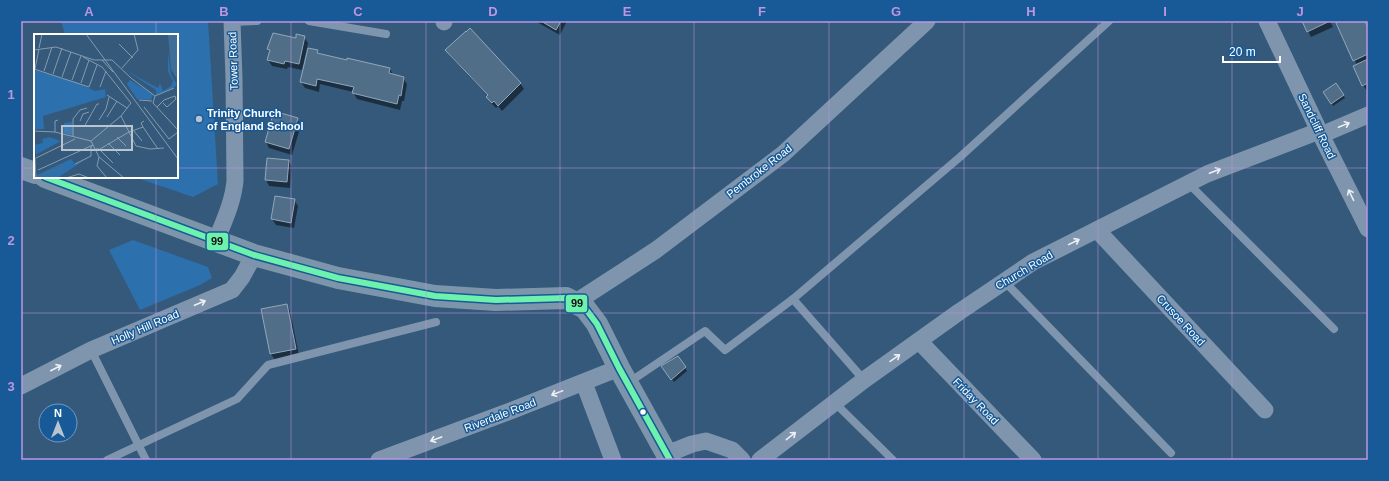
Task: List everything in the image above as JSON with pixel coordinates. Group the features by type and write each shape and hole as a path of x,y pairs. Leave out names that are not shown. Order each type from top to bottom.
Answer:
{"main road":[{"path":"21,168 34,173"},
{"path":"48,178 254,255 338,278 435,296 496,300 566,298 576,302 585,308 597,324 668,457"}],"street":[{"name":"Pembroke Road","path":"576,302 656,250 783,154 927,21"},
{"name":"Sandcliff Road","path":"1267,21 1368,230"},
{"name":"Tower Road","path":"216,241 234,193 235,181 232,22"},
{"name":"Church Road","path":"760,460 864,380 959,312 1033,262 1207,174 1368,115"},
{"name":"Crusoe Road","path":"1097,230 1265,410"},
{"name":"Holly Hill Road","path":"21,386 91,350 232,290 242,277 254,255"},
{"name":"Friday Road","path":"919,341 1034,460"},
{"name":"Riverdale Road","path":"379,460 584,383 624,376"},
{"path":"584,383 613,460"},
{"path":"668,457 692,444 706,441 732,450 742,460"}],"lane":[{"path":"232,22 257,21"},
{"path":"309,21 386,34"},
{"path":"624,376 705,331 725,350 793,299 960,157 1109,21"},
{"path":"1189,184 1334,329"},
{"path":"1004,281 1171,453"},
{"path":"793,299 864,380"},
{"path":"107,460 237,399 268,365 436,322"},
{"path":"91,350 146,460"},
{"path":"834,402 892,460"}],"shaded area":[{"name":"Trinity Church of England School","path":"61,21 208,21 218,184 193,197 137,178 178,178 178,34 65,34"},
{"path":"133,240 208,267 212,278 200,285 140,310 109,250"}],"building":[{"path":"541,21 560,21 560,23 556,30"},
{"path":"1302,21 1330,21 1307,32"},
{"path":"1340,21 1365,21 1368,28 1368,54 1353,61 1336,23"},
{"path":"470,28 521,83 498,106 494,101 492,103 486,97 488,95 445,50"},
{"path":"273,33 296,38 296,34 305,36 299,64 285,61 284,64 267,60 270,50 267,49"},
{"path":"308,48 318,50 317,53 390,68 389,73 404,77 401,96 399,95 397,104 352,93 354,87 317,79 316,86 300,82"},
{"path":"1368,59 1368,83 1362,86 1353,66"},
{"path":"1336,83 1344,95 1331,104 1323,92"},
{"path":"274,111 298,118 289,149 265,142"},
{"path":"267,158 289,160 287,182 265,180"},
{"path":"275,196 295,199 291,223 271,219"},
{"path":"287,304 296,349 270,354 261,309"},
{"path":"678,356 686,367 671,380 661,366"}],"transit line":[{"name":"99","path":"48,178 254,255 338,278 435,296 496,300 566,298 585,308 597,324 619,368 670,460"}],"place":[{"name":"Trinity Church of England School","path":"199,119"}]}
